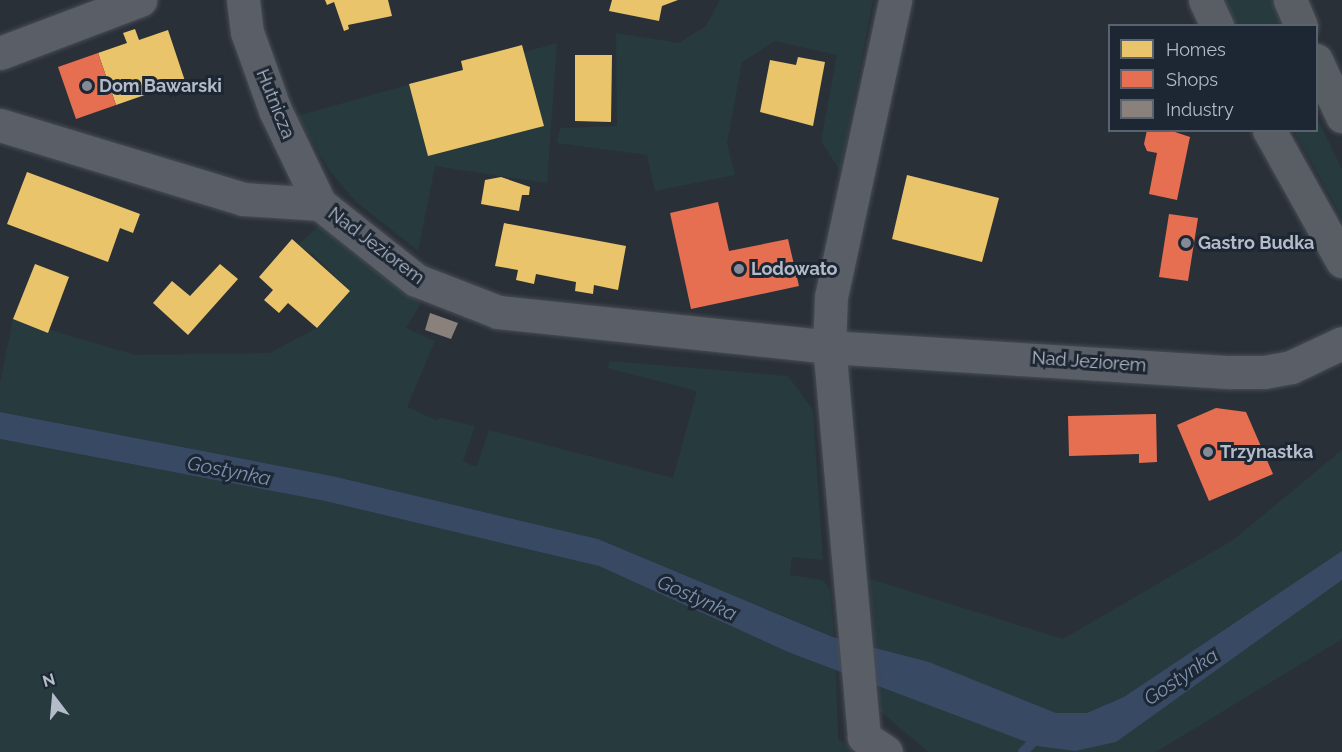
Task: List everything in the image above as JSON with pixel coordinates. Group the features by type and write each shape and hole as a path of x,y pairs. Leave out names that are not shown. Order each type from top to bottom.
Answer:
{"street":[{"path":"0,53 140,0"},
{"name":"Hutnicza","path":"243,0 247,32 275,110 320,204"},
{"path":"886,752 864,737 829,347 831,297 895,0"},
{"path":"1205,0 1216,24"},
{"path":"1290,0 1300,24"},
{"path":"1318,62 1342,116"},
{"name":"Nad Jeziorem","path":"0,125 243,200 320,204 416,280 498,312 829,347 1264,372 1290,367 1342,343"},
{"path":"1270,132 1342,261"}],"green space":[{"path":"720,0 873,0 840,171 821,141 837,55 775,41 742,62 727,143 735,175 655,191 647,155 557,143 560,128 617,126 616,33 679,43 706,26"},
{"path":"1220,0 1278,0 1288,24 1233,24"},
{"path":"557,43 547,183 435,166 418,251 355,201 330,171 297,116"},
{"path":"1318,120 1342,169 1342,217 1295,132 1318,132"},
{"path":"322,223 421,303 406,328 435,341 407,407 436,420 441,418 475,426 463,461 473,466 477,466 489,430 673,478 697,391 607,368 610,361 788,376 813,410 823,560 792,557 790,575 823,580 830,589 834,637 598,539 332,476 0,412 0,383 13,319 135,355 270,353 317,328 350,291 315,256 298,245"},
{"path":"0,439 325,501 599,566 788,652 836,667 838,739 857,752 0,752"},
{"path":"1342,450 1342,639 1156,752 928,752 880,711 870,579 1063,639 1233,540"}],"water":[{"name":"Gostynka","path":"0,412 332,476 598,539 833,637 929,662 1056,713 1087,713 1124,697 1342,551 1342,580 1116,742 1075,751 1037,746 788,652 599,566 325,501 0,439"}],"building: Homes":[{"path":"325,0 388,0 392,16 348,25 349,29 344,31 334,2 327,5"},
{"path":"612,0 678,0 662,6 659,21 609,11"},
{"path":"135,29 139,40 168,30 185,81 116,105 98,53 127,43 123,33"},
{"path":"522,45 544,126 428,156 409,84 463,70 461,61"},
{"path":"575,55 612,55 611,122 575,121"},
{"path":"798,57 825,62 813,126 760,112 770,60 796,65"},
{"path":"27,172 140,214 133,233 120,228 108,262 7,224"},
{"path":"907,175 999,198 982,262 892,239"},
{"path":"501,177 530,187 529,195 522,195 519,211 481,204 485,180"},
{"path":"504,223 626,246 618,290 594,285 593,294 575,291 576,282 536,274 534,284 516,280 518,270 495,266"},
{"path":"292,239 350,291 317,328 288,303 279,313 264,300 273,290 259,277"},
{"path":"35,264 69,277 48,333 13,319"},
{"path":"220,264 238,279 188,335 153,303 172,281 190,296"}],"building: Shops":[{"name":"Dom Bawarski","path":"98,53 116,105 76,119 58,67"},
{"path":"1147,132 1175,132 1190,137 1177,200 1149,194 1157,153 1147,151 1144,144"},
{"name":"Lodowato","path":"718,202 729,251 788,239 799,286 691,309 670,213"},
{"path":"1169,214 1198,218 1188,281 1159,277"},
{"path":"1216,408 1246,412 1273,474 1209,501 1177,425"},
{"path":"1156,414 1157,462 1139,463 1139,454 1069,456 1068,416"}],"building: Industry":[{"path":"430,313 458,323 451,339 425,330"}],"waterway":[{"path":"1023,752 1040,735"}],"place":[{"name":"Dom Bawarski","path":"87,86"},
{"name":"Gastro Budka","path":"1186,243"},
{"name":"Lodowato","path":"739,269"},
{"name":"Trzynastka","path":"1208,452"}]}
